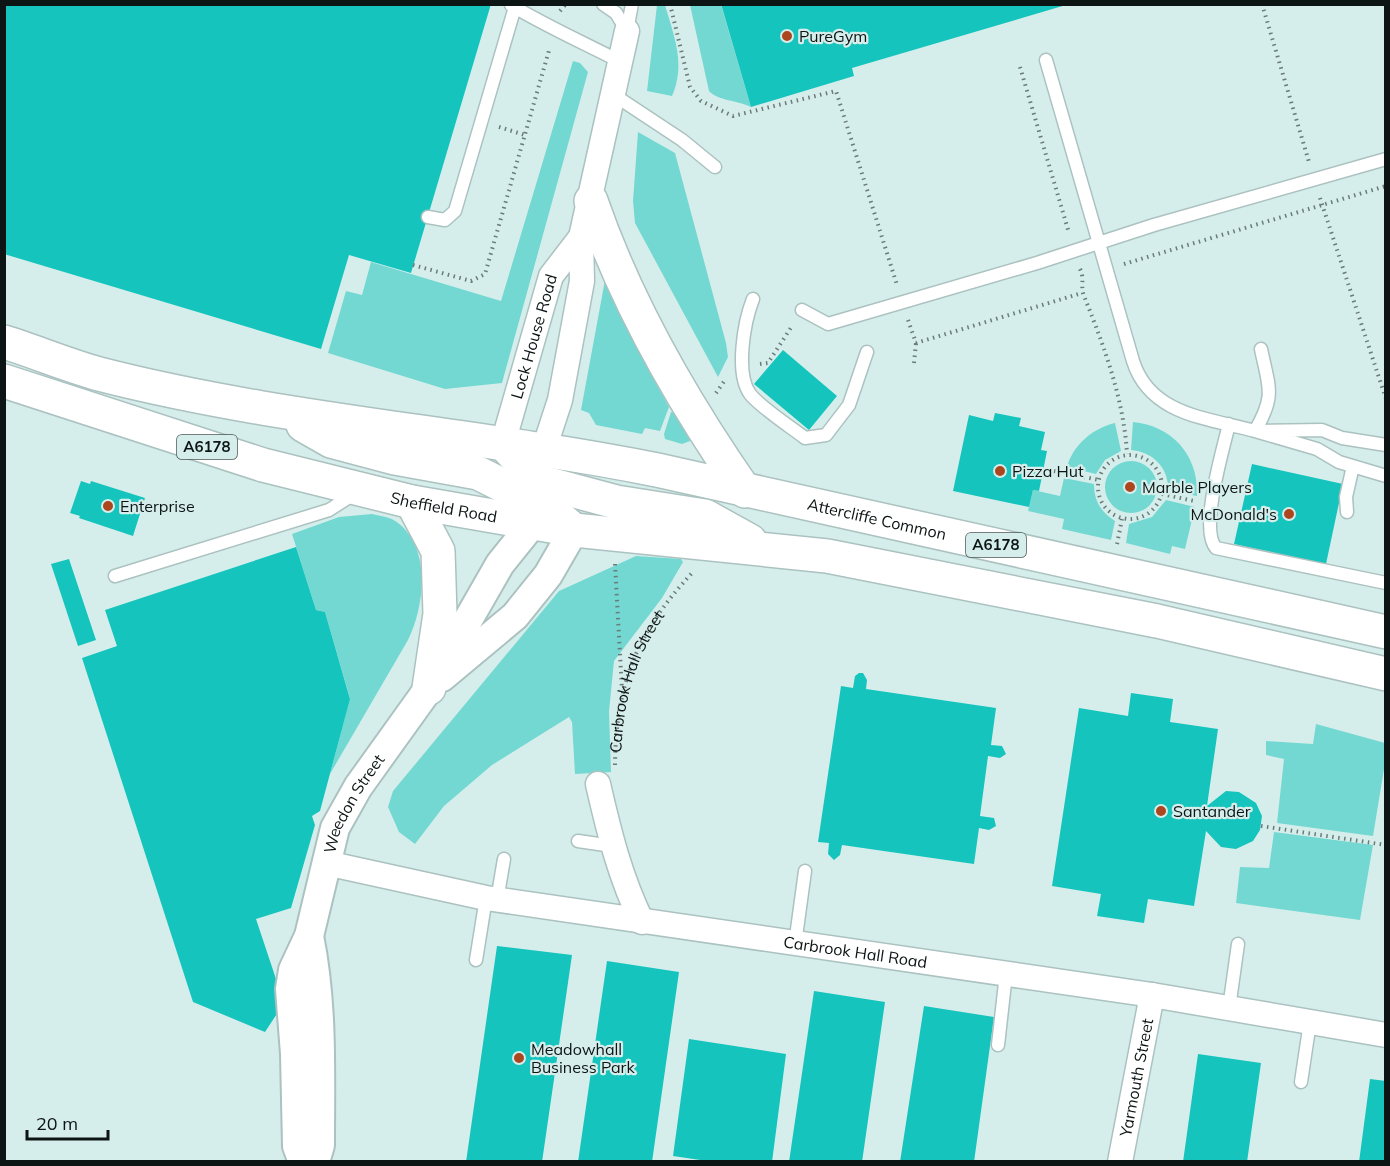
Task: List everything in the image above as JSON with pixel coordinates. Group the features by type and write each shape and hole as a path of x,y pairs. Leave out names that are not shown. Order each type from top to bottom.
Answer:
{"main road":[{"path":"591,201 606,244 665,361 711,442 745,491"},
{"name":"Sheffield Road","path":"4,342 98,373 276,411 503,443 528,470 547,506 574,530"},
{"name":"Sheffield Road","path":"4,381 263,465 412,502 480,514 547,506"},
{"name":"Sheffield Road","path":"276,411 331,441 395,458 478,473 528,470"},
{"path":"547,506 606,460"},
{"name":"Attercliffe Common","path":"528,470 606,460 1386,632"},
{"path":"480,514 528,470"},
{"path":"412,502 427,526 438,552 440,614 429,688"},
{"path":"547,506 635,505 705,516 765,549"},
{"name":"A6178","path":"574,530 614,532 826,556 1157,621 1386,674"}],"street":[{"name":"Lock House Road","path":"528,470 560,400 582,281 581,237 591,201 627,31"},
{"name":"Lock House Road","path":"503,443 550,276 581,237"},
{"name":"Weedon Street","path":"303,1161 297,1146 290,989 293,970 309,936 335,828 358,787 429,688 500,564 547,506"},
{"name":"Weedon Street","path":"429,688 515,616 548,575 574,530"},
{"path":"598,784 612,846 625,885 642,922"},
{"name":"Carbrook Hall Road","path":"326,863 492,899 1152,995 1386,1035"},
{"name":"Weedon Street","path":"309,936 318,986 320,1145 315,1161"},
{"name":"Yarmouth Street","path":"1120,1161 1152,995"}],"lane":[{"path":"603,4 615,13 627,31"},
{"path":"627,31 632,4"},
{"path":"428,217 445,220 455,212 513,6 533,19 555,27 621,62"},
{"path":"1046,60 1108,269 1132,361 1145,388 1166,405 1317,449 1339,462 1386,476"},
{"path":"614,95 682,140 715,167"},
{"path":"802,310 828,324 1037,263 1074,249 1386,159"},
{"path":"753,299 745,319 742,367 750,393 805,438 826,435 849,405 867,352"},
{"path":"1255,432 1268,407 1270,394 1261,349"},
{"path":"1229,424 1209,521 1210,542 1216,548 1386,583"},
{"path":"1255,432 1322,430 1342,438 1386,445"},
{"path":"1347,512 1346,497 1353,466"},
{"path":"115,576 329,510 360,490"},
{"path":"578,841 612,846"},
{"path":"476,960 504,859"},
{"path":"795,944 805,871"},
{"path":"1229,1008 1238,944"},
{"path":"998,1045 1006,974"},
{"path":"1301,1082 1310,1022"}],"path":[{"path":"413,265 471,281 485,274 555,27 561,8 566,4"},
{"path":"670,4 690,87 701,101 733,116 836,92 916,343 914,363"},
{"path":"1262,4 1315,180"},
{"path":"1020,67 1083,276 1082,293 1093,316 1114,384 1124,421 1126,454"},
{"path":"481,121 525,135"},
{"path":"1108,269 1386,186"},
{"path":"1322,204 1386,399"},
{"path":"916,343 1082,293"},
{"path":"1126,454 1139,455 1150,461 1158,470 1162,482 1162,494 1157,506 1147,515 1135,519 1122,518 1111,513 1102,504 1098,492 1099,480 1108,462 1126,454"},
{"path":"1054,471 1099,480"},
{"path":"614,532 622,690"},
{"name":"Carbrook Hall Street","path":"598,784 617,782 616,728 622,690 633,658 657,619 704,560 708,543"},
{"path":"1261,826 1386,845"}],"shaded area":[{"path":"657,5 665,5 677,50 678,73 672,96 647,91"},
{"path":"690,5 721,5 751,107 717,97 709,91"},
{"path":"573,61 580,63 588,72 502,383 445,389 328,353 346,291 362,295 371,262 501,301"},
{"path":"638,132 675,153 726,343 728,357 718,377 635,223 633,201"},
{"path":"605,280 654,368 652,376 669,407 660,431 645,428 642,434 596,425 589,413 581,410"},
{"path":"671,412 682,415 695,439 682,444 665,439 664,434"},
{"path":"1133,422 1160,430 1181,446 1193,468 1197,496 1168,490 1163,468 1146,454 1131,450"},
{"path":"1115,423 1121,451 1105,460 1096,474 1067,467 1074,452 1085,439 1099,429"},
{"path":"1126,461 1136,461 1150,468 1157,487 1150,506 1136,513 1126,513 1116,509 1109,502 1105,492 1105,482 1109,472 1116,465"},
{"path":"1064,478 1094,484 1099,506 1115,521 1111,540 1062,529 1064,519 1028,511 1033,490 1060,496"},
{"path":"1166,500 1195,507 1185,549 1172,546 1170,554 1126,543 1129,524 1152,517"},
{"path":"372,514 395,521 409,534 420,563 421,596 414,627 408,640 330,774 350,698 325,612 316,610 292,534 339,517"},
{"path":"636,556 681,559 683,562 662,598 614,661 609,711 611,772 575,774 572,722 569,717 492,765 444,806 415,844 399,832 388,807 393,791 559,591"},
{"path":"1316,724 1385,743 1385,763 1373,836 1277,823 1284,759 1266,755 1266,741 1313,744"},
{"path":"1274,832 1373,845 1360,920 1236,903 1240,867 1269,868"}],"building":[{"path":"4,4 491,4 411,273 349,255 321,349 4,254"},
{"path":"721,4 1066,5 852,68 854,76 751,107"},
{"path":"783,350 837,396 809,430 754,384"},
{"name":"Pizza Hut","path":"995,413 1021,418 1019,426 1045,432 1041,450 1047,451 1039,491 1033,490 1029,507 953,491 969,415 993,421"},
{"name":"McDonald's","path":"1252,464 1343,484 1326,564 1234,544"},
{"name":"Enterprise","path":"81,481 90,484 91,481 145,498 133,536 70,513"},
{"path":"296,547 316,610 325,612 350,699 320,811 312,816 315,825 291,908 256,919 284,1003 265,1032 193,1002 82,658 117,646 105,610"},
{"path":"69,559 96,640 78,646 51,564"},
{"path":"863,673 867,680 866,689 996,708 991,745 1002,746 1006,754 1000,758 988,756 980,816 994,818 996,826 989,830 979,828 974,864 842,845 840,855 834,860 828,854 829,843 818,842 841,686 853,688 855,676"},
{"name":"Santander","path":"1131,693 1173,699 1170,722 1218,729 1207,806 1226,791 1239,792 1256,803 1262,816 1260,830 1253,841 1236,849 1221,847 1206,831 1194,906 1148,899 1144,923 1097,916 1101,894 1052,886 1079,708 1128,716"},
{"name":"Meadowhall Business Park","path":"497,946 572,955 542,1162 466,1162"},
{"name":"Meadowhall Business Park","path":"607,961 679,972 652,1162 578,1162"},
{"path":"814,991 885,1002 862,1162 789,1162"},
{"path":"924,1006 994,1017 974,1162 900,1162"},
{"name":"Meadowhall Business Park","path":"689,1039 786,1054 772,1162 714,1162 673,1156"},
{"path":"1198,1054 1261,1063 1247,1162 1183,1162"},
{"path":"1370,1079 1386,1081 1386,1162 1359,1162"}],"place":[{"name":"PureGym","path":"787,36"},
{"name":"Pizza Hut","path":"1000,471"},
{"name":"Marble Players","path":"1130,487"},
{"name":"Enterprise","path":"108,506"},
{"name":"McDonald's","path":"1289,514"},
{"name":"Santander","path":"1161,811"},
{"name":"Meadowhall Business Park","path":"519,1058"}]}
